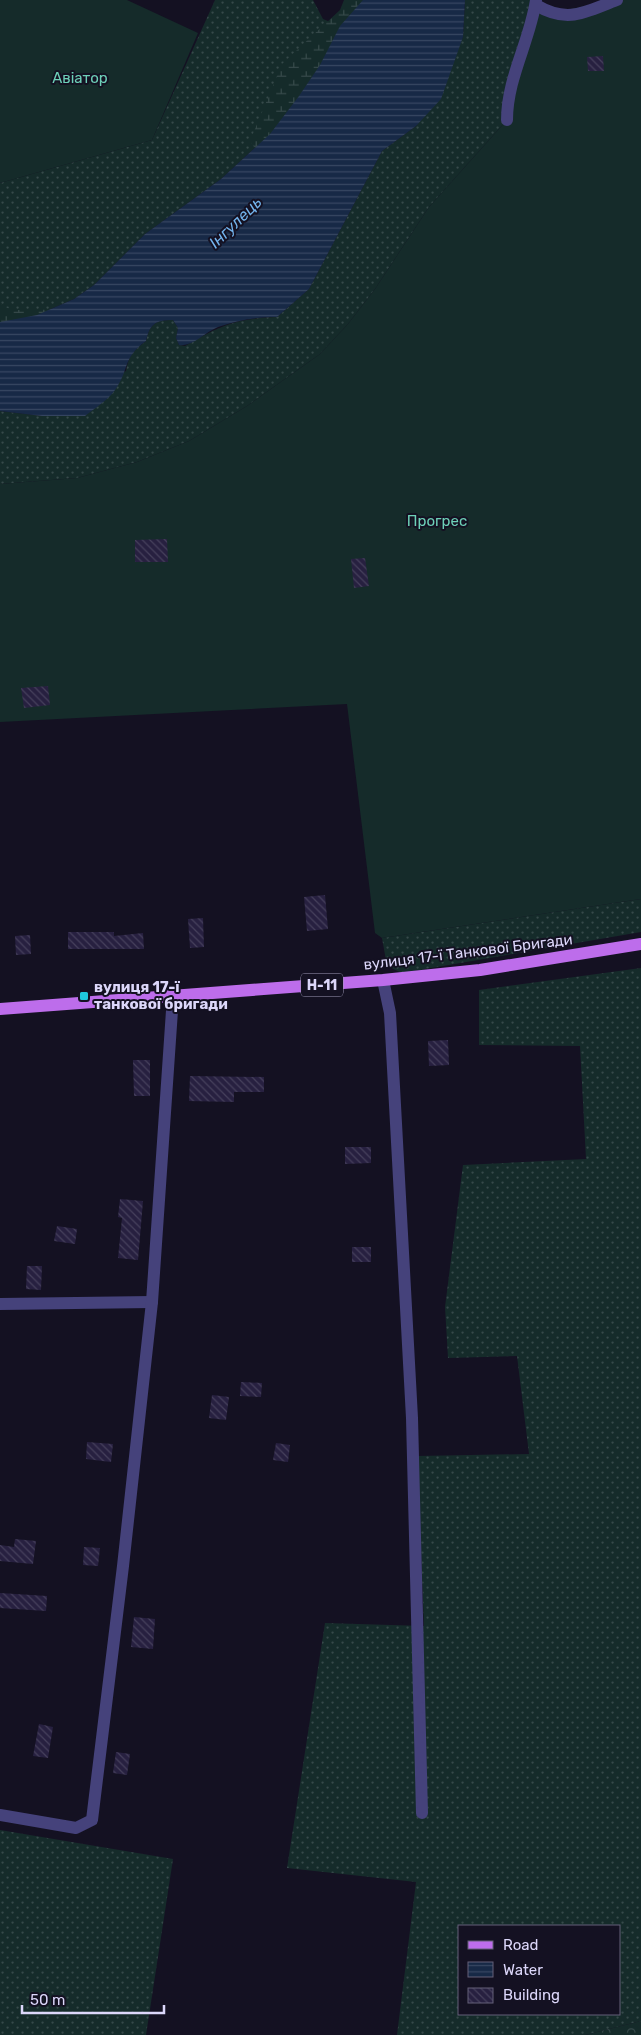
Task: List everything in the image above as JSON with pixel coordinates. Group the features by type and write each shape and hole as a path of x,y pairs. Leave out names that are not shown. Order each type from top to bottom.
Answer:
{"main road":[{"name":"вулиця 17-ї Танкової Бригади","path":"0,1009 383,980 480,970 641,944"}],"street":[{"path":"507,120 507,104 511,86 536,3 550,13 577,16 617,0"},
{"path":"383,980 390,1013 412,1418 422,1813"},
{"path":"0,1815 76,1828 92,1820 152,1302 173,996"},
{"path":"0,1304 152,1302"}],"green space":[{"name":"Авіатор","path":"0,0 127,0 198,33 152,140 0,183"},
{"path":"215,0 313,0 323,19 340,26 270,134 221,179 145,234 94,285 74,299 37,315 0,322 0,183 152,140"},
{"path":"344,0 371,0 258,153 250,141 282,64 340,10"},
{"path":"465,0 536,0 507,120 429,207 375,289 348,324 320,354 247,406 189,441 137,462 77,478 0,484 0,411 42,416 126,371 132,354 146,341 149,331 158,322 173,320 178,328 176,338 179,345 185,346 229,324 251,319 277,317 309,289 382,151 416,126 463,37"},
{"name":"Прогрес","path":"617,0 641,0 641,899 382,938 375,933 347,704 0,722 0,484 77,478 137,462 189,441 247,406 320,354 348,324 375,289 429,207 507,120 536,5 550,13"},
{"path":"0,303 16,310 52,310 0,334"},
{"path":"641,899 641,932 402,973 387,966 382,938"},
{"path":"641,968 641,2021 585,2035 397,2035 416,1882 287,1868 325,1623 424,1626 417,1456 529,1454 517,1356 448,1358 445,1307 463,1165 586,1159 580,1046 479,1045 479,990"},
{"path":"0,1830 173,1859 146,2035 0,2035"},
{"path":"641,2021 641,2035 585,2035"}],"water":[{"name":"Інгулець","path":"363,0 465,0 463,37 441,99 416,126 382,151 309,289 277,317 247,319 218,327 189,344 179,345 176,338 178,328 173,320 154,324 149,331 146,341 138,347 130,358 120,383 112,394 85,416 42,416 0,411 0,322 37,315 74,299 94,285 145,234 221,179 270,134 320,65 340,26"}],"building":[{"path":"603,56 604,71 588,71 587,57"},
{"path":"167,539 168,562 135,562 135,540"},
{"path":"365,558 369,586 354,588 351,559"},
{"path":"48,686 50,705 24,708 21,688"},
{"path":"325,895 328,929 307,931 304,897"},
{"path":"203,918 204,947 190,948 188,919"},
{"path":"68,932 114,932 114,936 143,933 144,949 68,949"},
{"path":"30,935 31,954 16,955 15,936"},
{"path":"448,1040 449,1065 429,1066 428,1041"},
{"path":"133,1060 150,1060 150,1096 134,1096"},
{"path":"190,1076 264,1077 264,1092 234,1092 234,1102 189,1101"},
{"path":"345,1147 371,1147 371,1163 345,1164"},
{"path":"120,1199 143,1201 138,1260 118,1258 122,1218 118,1217"},
{"path":"57,1226 77,1229 75,1244 54,1241"},
{"path":"352,1247 371,1247 371,1262 352,1262"},
{"path":"27,1266 42,1266 41,1290 26,1289"},
{"path":"241,1382 262,1383 261,1397 240,1396"},
{"path":"212,1395 229,1397 226,1420 209,1418"},
{"path":"87,1442 113,1444 111,1462 86,1459"},
{"path":"276,1443 290,1445 288,1462 273,1460"},
{"path":"15,1539 36,1541 33,1564 0,1561 0,1545 14,1547"},
{"path":"84,1547 100,1548 98,1566 83,1565"},
{"path":"0,1593 47,1596 46,1611 0,1608"},
{"path":"134,1617 155,1619 153,1649 131,1647"},
{"path":"39,1724 53,1727 48,1758 33,1756"},
{"path":"116,1752 130,1754 127,1775 113,1773"}],"place":[{"name":"вулиця 17-ї танкової бригади","path":"84,996"}]}
